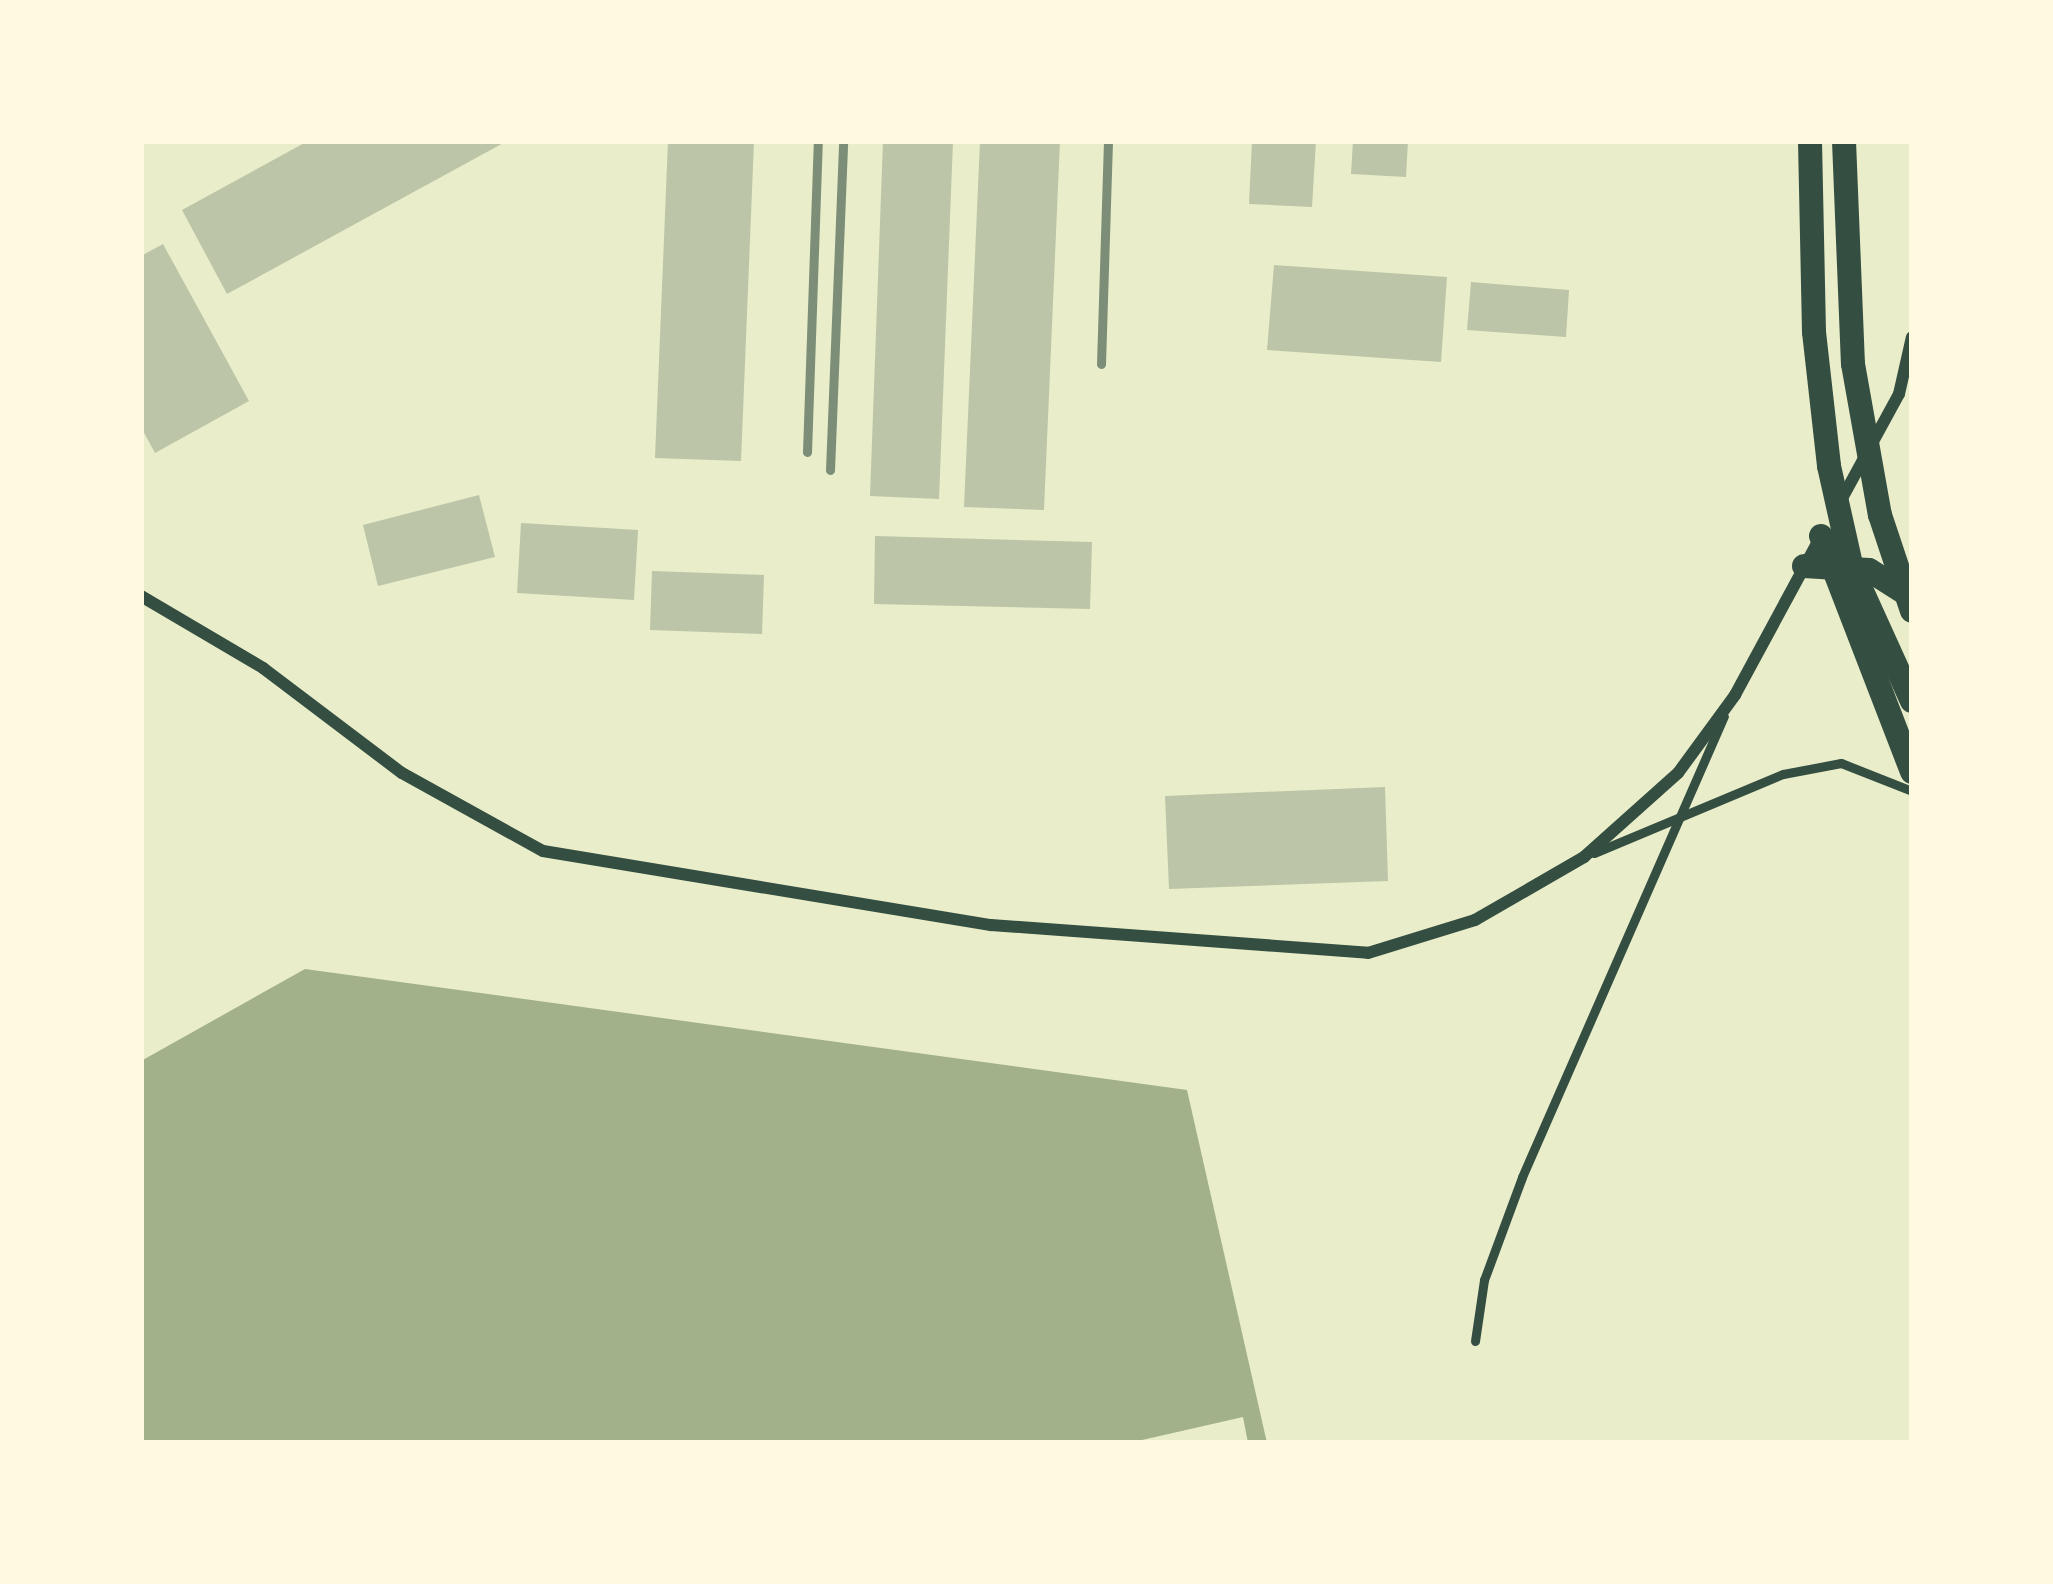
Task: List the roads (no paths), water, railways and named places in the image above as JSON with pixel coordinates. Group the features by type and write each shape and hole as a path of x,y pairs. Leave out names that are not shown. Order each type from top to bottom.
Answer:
{"main road":[{"path":"1810,141 1814,332 1829,466 1852,569 1912,701"},
{"path":"1844,141 1853,364 1880,515 1912,611"},
{"path":"1821,536 1816,566 1912,772"},
{"path":"1816,566 1869,570 1912,597"}],"street":[{"path":"1821,536 1899,394 1912,337"},
{"path":"141,596 263,668 402,773 543,851 991,925 1368,953 1475,920 1584,856 1678,773 1731,700 1816,566"}],"lane":[{"path":"1475,1341 1484,1280 1522,1177 1731,700"},
{"path":"1584,856 1783,774 1841,763 1912,791"}],"railway":[{"path":"807,452 818,141"},
{"path":"830,470 843,141"},
{"path":"1101,364 1108,141"}]}
